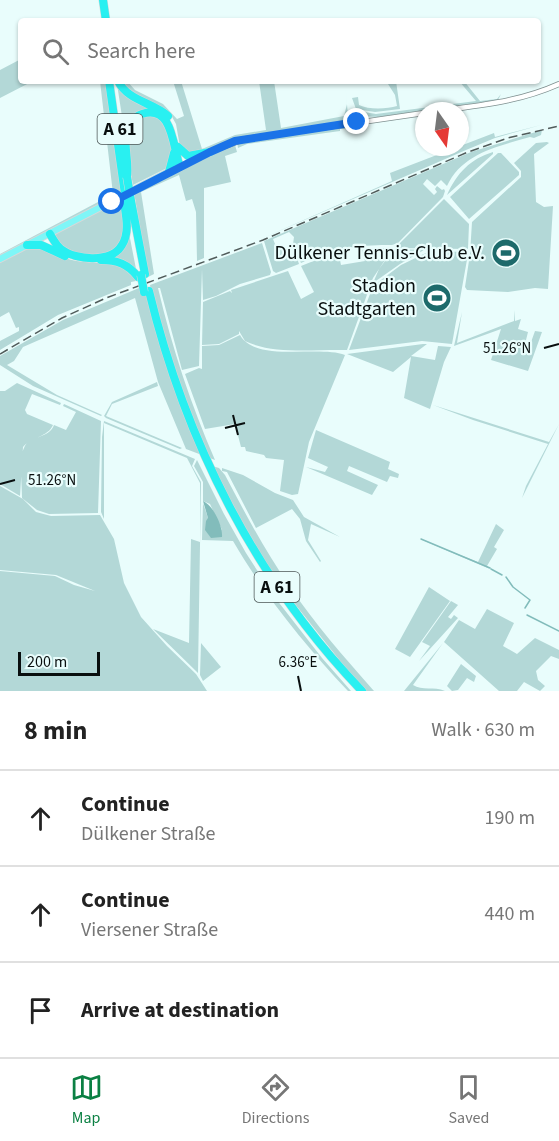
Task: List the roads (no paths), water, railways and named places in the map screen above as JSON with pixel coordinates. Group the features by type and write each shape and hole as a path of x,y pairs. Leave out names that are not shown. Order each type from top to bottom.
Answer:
{"highway":[{"path":"101,0 101,18"},
{"path":"101,0 105,18"},
{"name":"A 61","path":"109,84 125,178"},
{"name":"A 61","path":"116,84 127,200 141,276 198,448 233,524 266,578 310,638 355,691"},
{"path":"118,84 126,93 158,109 171,119 176,148 169,172"},
{"path":"125,178 126,136 130,125 136,117 152,113 163,117 171,128 181,166"},
{"path":"176,148 189,156 210,152"},
{"path":"48,234 57,245 69,253 90,257 104,257 113,254 121,247 126,237 127,200"},
{"path":"48,234 59,254"},
{"path":"27,245 41,245 79,260 120,262 141,276"},
{"name":"A 61","path":"208,470 270,576 314,635 362,691"}],"main road":[{"path":"469,106 513,100 559,84"},
{"path":"0,259 169,172 235,141 415,114"}],"waterway":[{"path":"421,539 490,568"},
{"path":"491,569 502,575"},
{"path":"506,577 513,587 530,600 525,608"},
{"path":"527,615 559,631"}],"railway":[{"path":"0,354 62,318 106,298 263,240 468,152 508,138 559,126"}],"place":[{"name":"Dülkener Tennis-Club e.V.","path":"506,253"},
{"name":"Stadion Stadtgarten","path":"437,298"}]}
